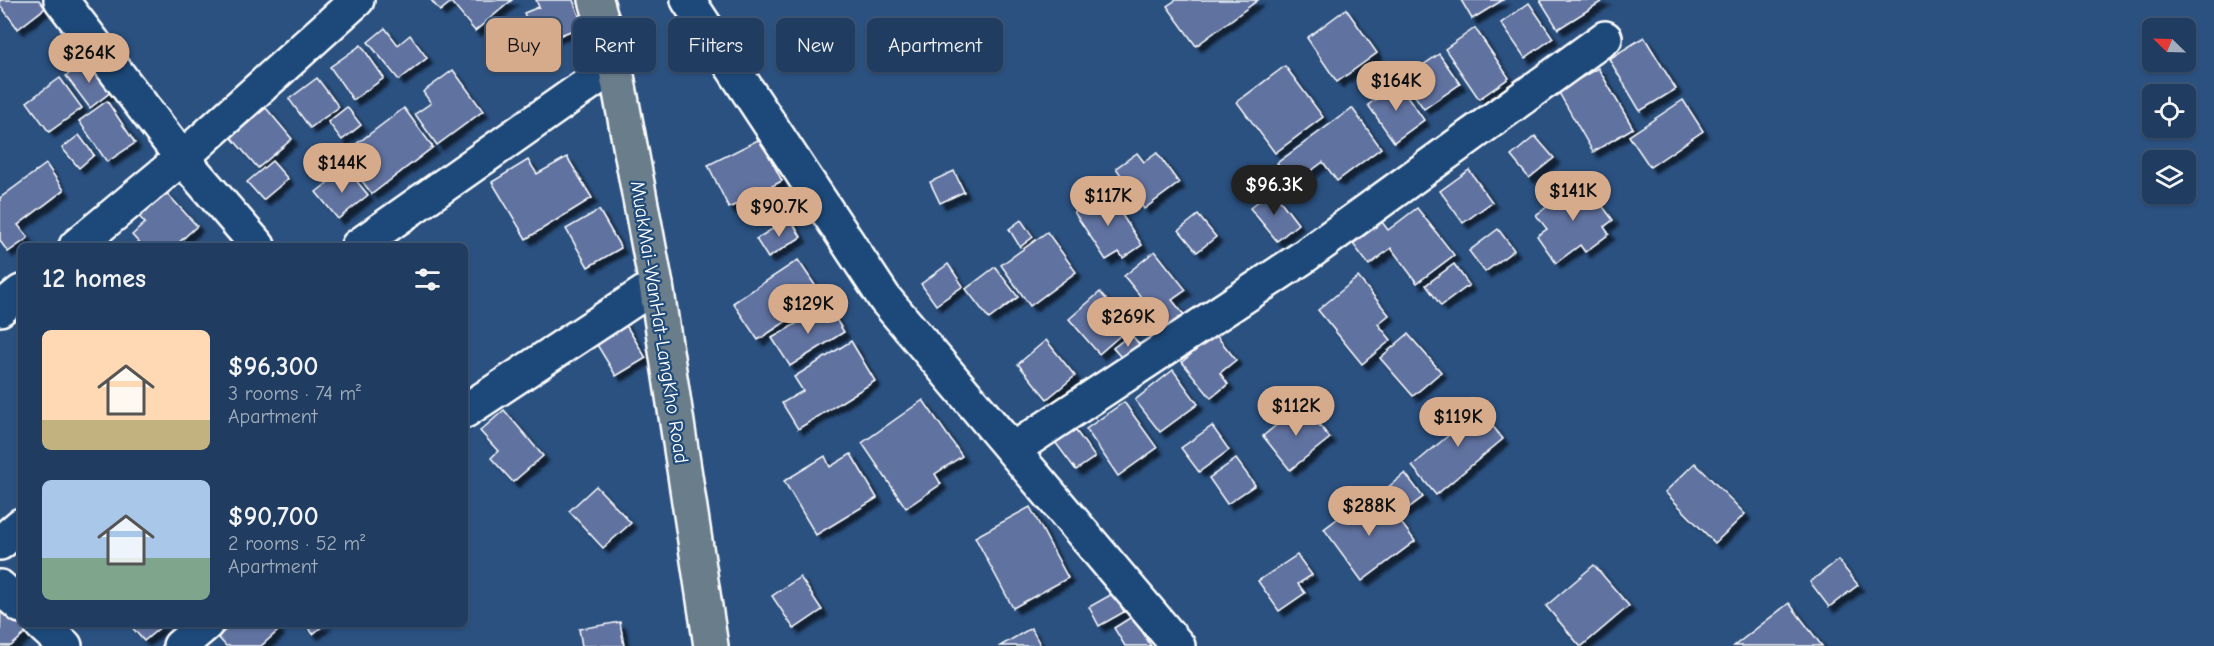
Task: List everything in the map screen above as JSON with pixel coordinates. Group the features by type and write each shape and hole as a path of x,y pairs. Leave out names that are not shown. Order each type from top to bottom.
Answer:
{"main road":[{"name":"MuakMai-WanHat-LangKho Road","path":"596,0 601,18"},
{"name":"MuakMai-WanHat-LangKho Road","path":"616,72 656,285 711,646"}],"street":[{"path":"61,0 182,158 255,243"},
{"path":"80,243 182,158 357,0"},
{"path":"688,0 885,299 1178,646"},
{"path":"1014,449 1302,258 1605,39"},
{"path":"362,243 605,72"},
{"path":"468,409 656,285"},
{"path":"0,309 18,294"},
{"path":"0,543 18,528"},
{"path":"0,586 18,603"},
{"path":"44,627 64,646"},
{"path":"180,646 202,627"}],"building":[{"path":"0,0 39,0 45,8 18,29 0,5"},
{"path":"431,0 512,0 491,18 486,18 486,22 475,31 451,2 440,11"},
{"path":"536,0 573,0 580,18 573,18 573,30 561,35 561,18 526,18 524,13 539,7"},
{"path":"1176,0 1258,0 1196,46 1167,6"},
{"path":"1461,0 1503,0 1472,19"},
{"path":"1540,0 1604,0 1558,29"},
{"path":"1529,3 1553,38 1525,58 1501,23"},
{"path":"1346,9 1377,53 1337,82 1307,38"},
{"path":"385,28 398,45 410,35 427,58 399,80 368,42"},
{"path":"1475,28 1509,78 1479,99 1445,49"},
{"path":"1644,37 1676,89 1640,111 1609,59"},
{"path":"361,45 384,78 353,100 330,67"},
{"path":"1439,54 1460,84 1424,109 1403,79"},
{"path":"88,60 112,91 90,108 66,76"},
{"path":"1285,66 1323,117 1275,153 1237,102"},
{"path":"1598,68 1633,128 1593,152 1558,91"},
{"path":"453,70 483,111 437,145 415,114 431,103 423,92"},
{"path":"60,78 82,108 49,132 27,102"},
{"path":"317,78 339,107 310,128 289,99"},
{"path":"1398,83 1424,120 1394,142 1368,105"},
{"path":"1683,100 1703,131 1650,167 1629,136"},
{"path":"107,101 135,143 107,162 79,121"},
{"path":"347,107 361,125 342,140 328,122"},
{"path":"266,108 292,139 258,168 231,137"},
{"path":"404,108 433,147 372,194 342,155"},
{"path":"1352,108 1381,148 1337,181 1323,162 1292,185 1277,163"},
{"path":"79,135 94,155 79,168 62,148"},
{"path":"1535,136 1554,158 1529,178 1511,156"},
{"path":"760,139 782,181 729,208 708,165"},
{"path":"1137,153 1144,162 1157,153 1179,183 1144,209 1116,168"},
{"path":"567,157 592,198 526,239 492,182 528,160 537,174"},
{"path":"272,161 288,179 263,200 247,182"},
{"path":"46,164 64,190 18,225 28,238 8,252 0,241 0,198"},
{"path":"346,168 368,195 338,219 316,192"},
{"path":"1469,170 1492,202 1463,223 1440,191"},
{"path":"954,171 964,192 940,203 930,182"},
{"path":"1583,180 1613,220 1604,227 1609,234 1585,252 1580,245 1556,263 1537,236 1547,229 1536,215"},
{"path":"164,190 197,226 178,243 139,243 132,235 145,223 137,214"},
{"path":"1272,190 1298,224 1277,241 1250,208"},
{"path":"1106,191 1142,245 1123,258 1119,252 1106,260 1074,212"},
{"path":"1417,208 1454,255 1417,283 1391,248 1369,265 1353,244 1382,222 1388,230"},
{"path":"599,210 621,248 588,267 566,229"},
{"path":"1198,215 1216,237 1197,252 1179,230"},
{"path":"790,218 801,237 768,258 756,239"},
{"path":"1021,220 1033,237 1020,247 1009,229"},
{"path":"1498,229 1514,250 1485,272 1469,251"},
{"path":"1047,232 1076,272 1030,306 1001,265"},
{"path":"1155,251 1186,290 1172,300 1185,316 1168,330 1124,276"},
{"path":"798,260 823,297 758,340 733,303"},
{"path":"948,264 963,286 936,305 921,284"},
{"path":"1454,264 1469,285 1441,306 1426,285"},
{"path":"995,267 1018,297 989,319 966,289"},
{"path":"1358,277 1389,315 1378,324 1391,340 1362,364 1318,310"},
{"path":"1100,292 1130,327 1099,354 1069,319"},
{"path":"827,305 844,332 790,366 772,338"},
{"path":"621,317 646,358 616,376 591,335"},
{"path":"1131,334 1142,348 1125,362 1113,348"},
{"path":"1215,334 1236,360 1220,373 1228,384 1211,398 1182,362"},
{"path":"1408,334 1441,372 1413,396 1380,358"},
{"path":"1046,340 1075,376 1047,399 1018,364"},
{"path":"851,341 875,381 798,429 782,403 803,391 794,377"},
{"path":"1173,370 1198,404 1160,432 1135,400"},
{"path":"1471,399 1503,439 1436,495 1412,466 1449,435 1441,425"},
{"path":"923,400 962,456 935,474 941,484 906,508 862,443"},
{"path":"1124,402 1157,448 1118,476 1086,429"},
{"path":"1302,404 1330,438 1290,470 1263,436"},
{"path":"504,410 543,456 513,482 491,458 498,451 480,431"},
{"path":"1071,424 1095,457 1076,470 1052,438"},
{"path":"1212,426 1229,450 1199,472 1181,448"},
{"path":"851,454 877,498 816,535 784,481 825,456 830,467"},
{"path":"1236,459 1255,485 1227,504 1209,478"},
{"path":"1695,463 1745,514 1715,543 1665,492"},
{"path":"1405,473 1423,497 1403,512 1386,489"},
{"path":"596,486 631,523 603,548 569,511"},
{"path":"1362,500 1370,511 1384,500 1415,541 1362,581 1324,529"},
{"path":"1030,507 1068,578 1013,608 975,537"},
{"path":"1297,555 1312,575 1298,584 1305,593 1279,611 1258,581"},
{"path":"1838,560 1858,585 1829,607 1810,582"},
{"path":"1594,565 1629,606 1580,646 1546,606"},
{"path":"800,577 822,610 794,629 772,596"},
{"path":"1114,593 1124,612 1099,626 1089,607"},
{"path":"1,601 18,621 18,627 23,627 27,632 11,646 0,646"},
{"path":"1789,603 1822,646 1734,646"},
{"path":"1133,616 1151,646 1125,646 1114,628"},
{"path":"620,622 624,646 582,646 579,629"},
{"path":"132,627 161,627 144,641"},
{"path":"229,627 276,627 279,630 261,646 226,646 218,637"},
{"path":"307,627 321,627 313,634"},
{"path":"1031,628 1041,646 1000,646"}]}
